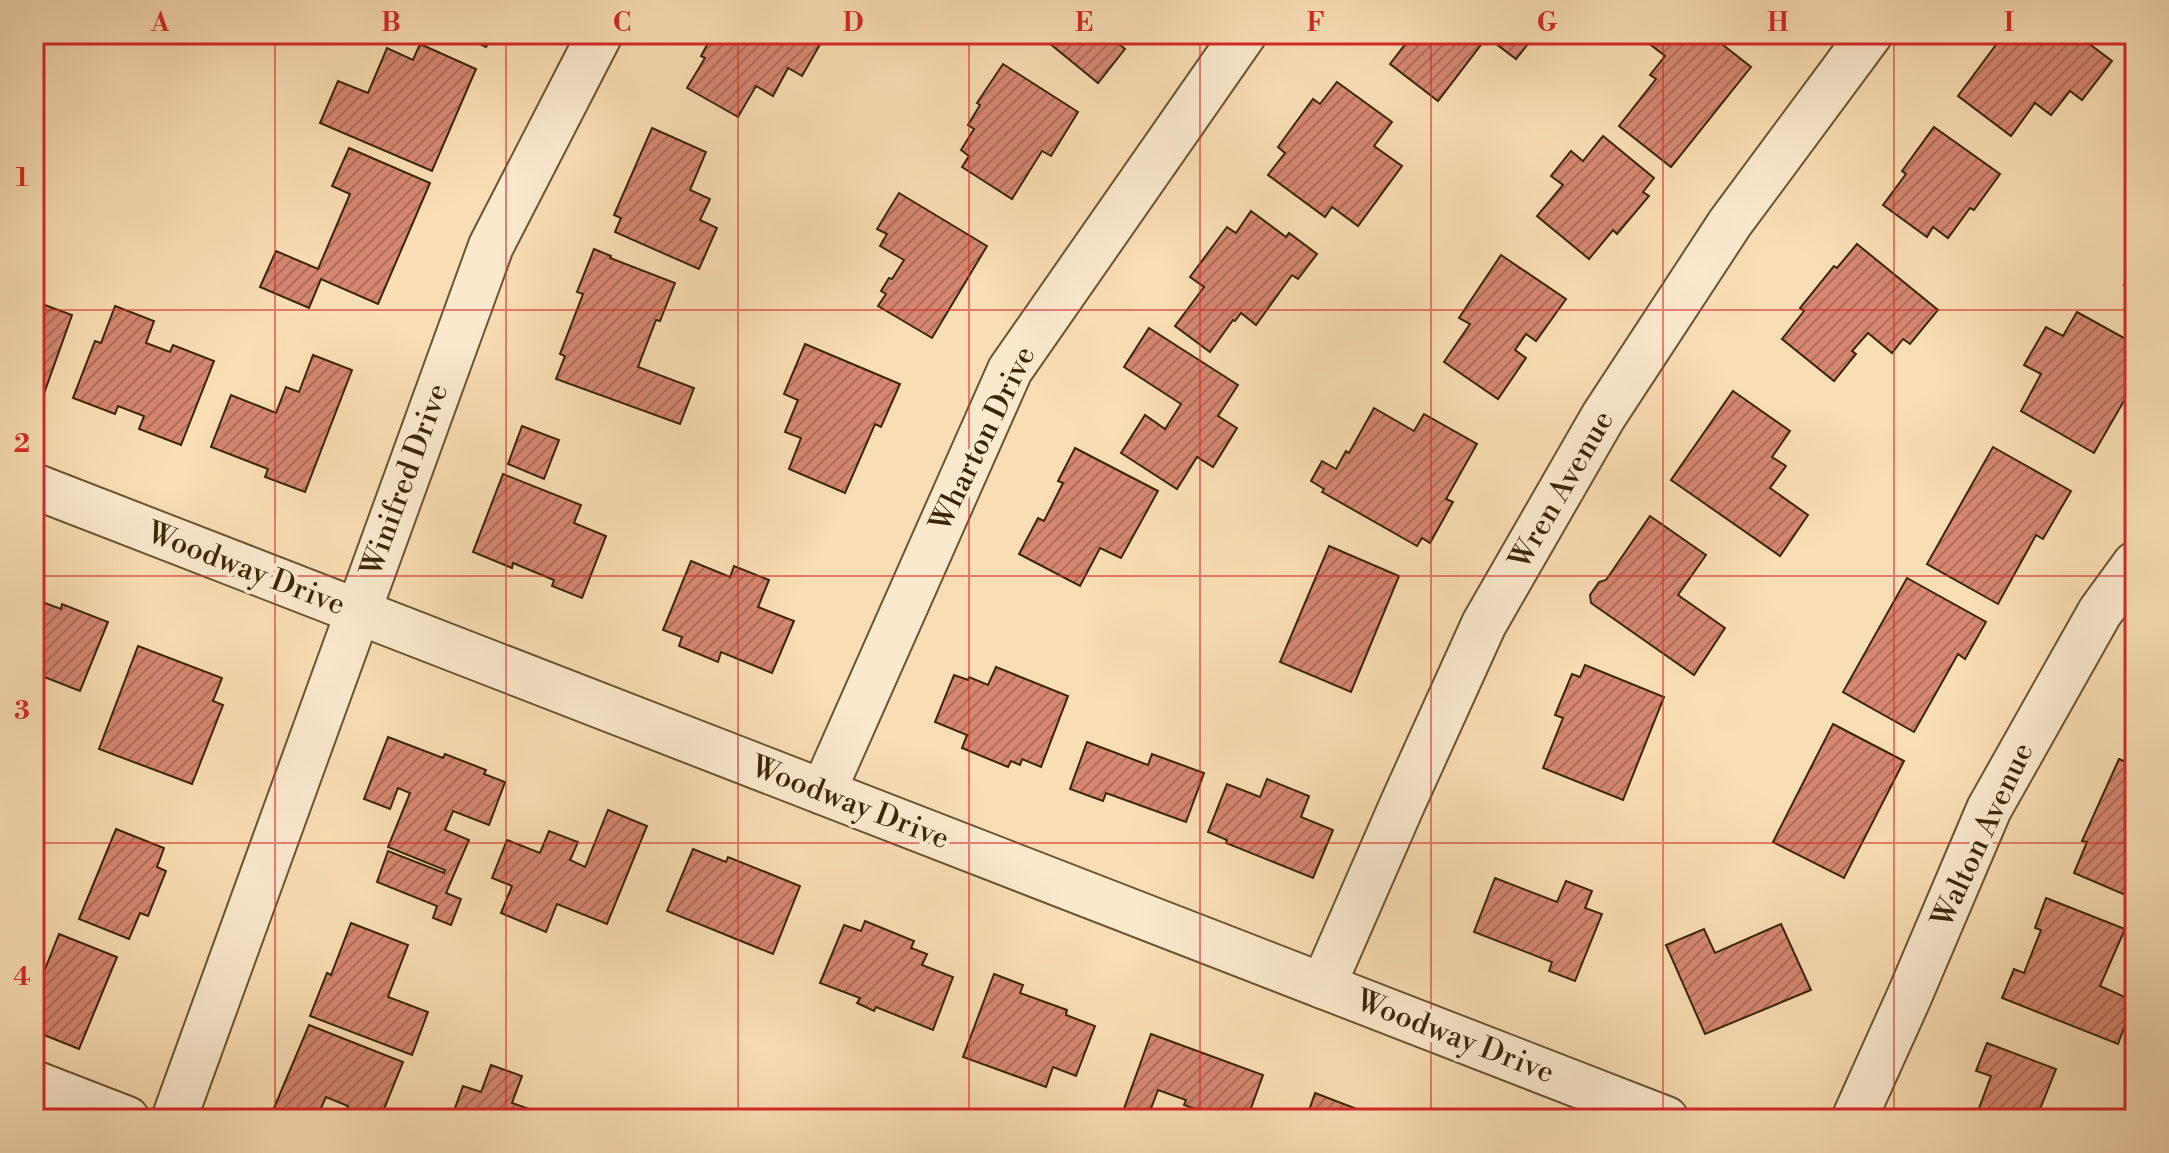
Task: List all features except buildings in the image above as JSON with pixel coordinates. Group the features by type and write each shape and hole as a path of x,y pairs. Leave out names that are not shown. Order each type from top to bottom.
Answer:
{"street":[{"name":"Winifred Drive","path":"174,1119 491,246 600,34"},
{"name":"Wharton Drive","path":"823,792 1010,370 1244,34"},
{"name":"Wren Avenue","path":"1323,986 1484,624 1603,417 1730,223 1870,34"},
{"name":"Woodway Drive","path":"34,486 1666,1119"},
{"name":"Walton Avenue","path":"1854,1119 1989,809 2100,612 2135,564"},
{"path":"34,1083 127,1119"}]}
